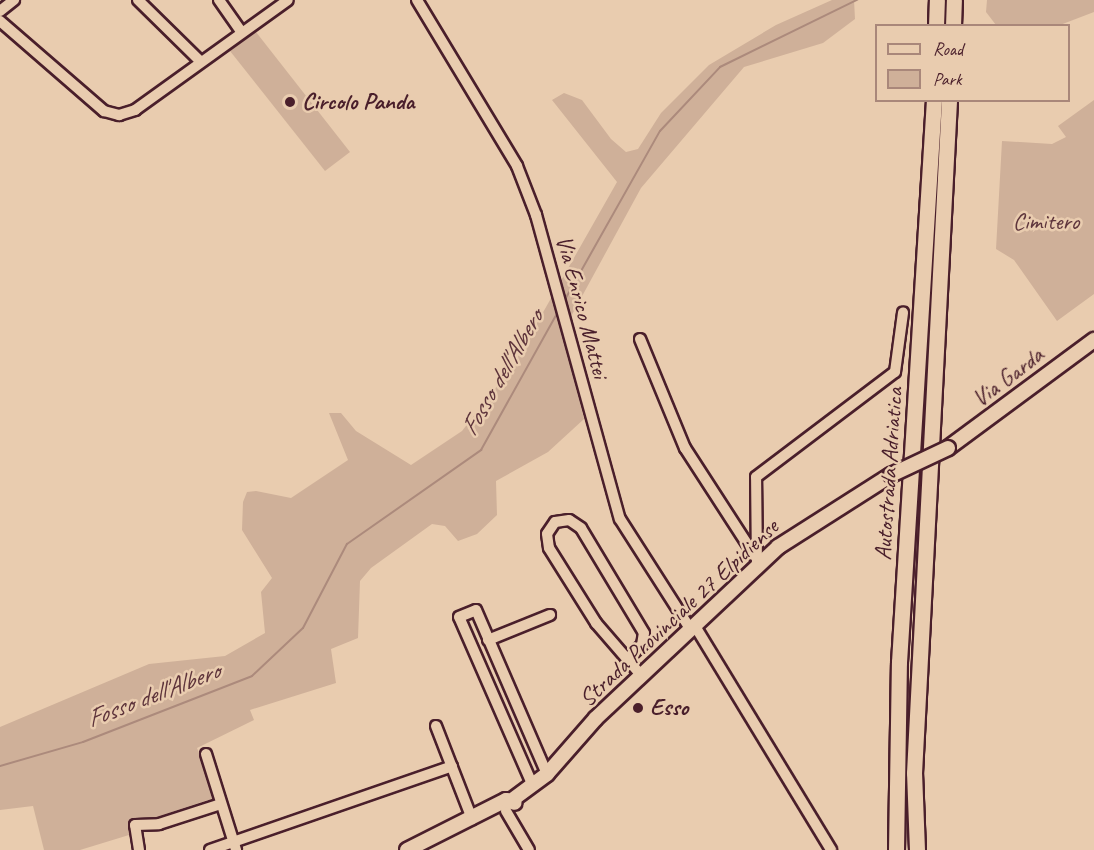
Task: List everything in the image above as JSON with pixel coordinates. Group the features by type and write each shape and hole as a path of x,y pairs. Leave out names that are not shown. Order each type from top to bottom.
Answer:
{"highway":[{"path":"936,24 937,0"},
{"path":"953,24 954,0"},
{"name":"Autostrada Adriatica","path":"896,850 898,682 942,102"},
{"name":"Autostrada Adriatica","path":"916,850 914,773 942,102"}],"main road":[{"name":"Via Garda","path":"948,448 1094,340"},
{"name":"Strada Provinciale 27 Elpidiense","path":"407,850 509,804 547,774 641,675 693,628 756,561 891,475 948,448"}],"street":[{"path":"0,11 14,0"},
{"path":"138,0 200,62"},
{"path":"219,0 241,32"},
{"path":"0,21 104,111 135,110 288,0"},
{"name":"Via Enrico Mattei","path":"417,0 517,166 549,262 620,519 693,628 831,850"},
{"path":"756,561 756,477 895,372 903,313"},
{"path":"640,339 685,448 756,561"},
{"path":"627,659 642,645 644,633 581,528 569,520 555,522 547,534 549,548 596,623 627,659 641,675"},
{"path":"533,786 493,699 459,616 476,610 547,774"},
{"path":"488,640 550,615"},
{"path":"493,699 510,692"},
{"path":"436,726 472,819"},
{"path":"206,754 234,846"},
{"path":"210,850 234,846 452,766"},
{"path":"139,850 135,825 159,824 221,804"},
{"path":"509,804 529,850"}],"green space":[{"path":"832,0 854,0 855,19 823,43 744,67 641,188 562,333 584,419 548,452 496,481 497,515 477,534 458,541 445,526 432,524 371,568 360,581 358,638 331,649 336,683 250,710 254,720 197,748 214,791 213,804 208,800 154,818 158,821 132,823 129,835 80,850 44,850 33,806 0,810 0,727 149,664 225,656 265,633 261,592 272,578 242,530 243,502 247,492 256,491 291,498 348,460 329,413 341,413 356,431 411,465 462,431 512,367 617,182 552,100 564,93 582,100 611,139 626,152 638,149 661,113 709,65 776,25"},
{"path":"987,0 1094,0 1094,12 1063,24 995,24 986,12"},
{"name":"Circolo Panda","path":"256,32 350,152 325,171 230,51"},
{"name":"Cimitero","path":"1094,100 1094,294 1057,321 1014,260 996,249 1002,141 1052,144 1066,137 1058,126"}],"waterway":[{"name":"Fosso dell'Albero","path":"563,303 660,131 720,67 857,0"},
{"name":"Fosso dell'Albero","path":"0,766 83,742 252,676 303,628 347,544 481,450 559,310"}],"place":[{"name":"Circolo Panda","path":"290,102"},
{"name":"Esso","path":"638,708"}]}
